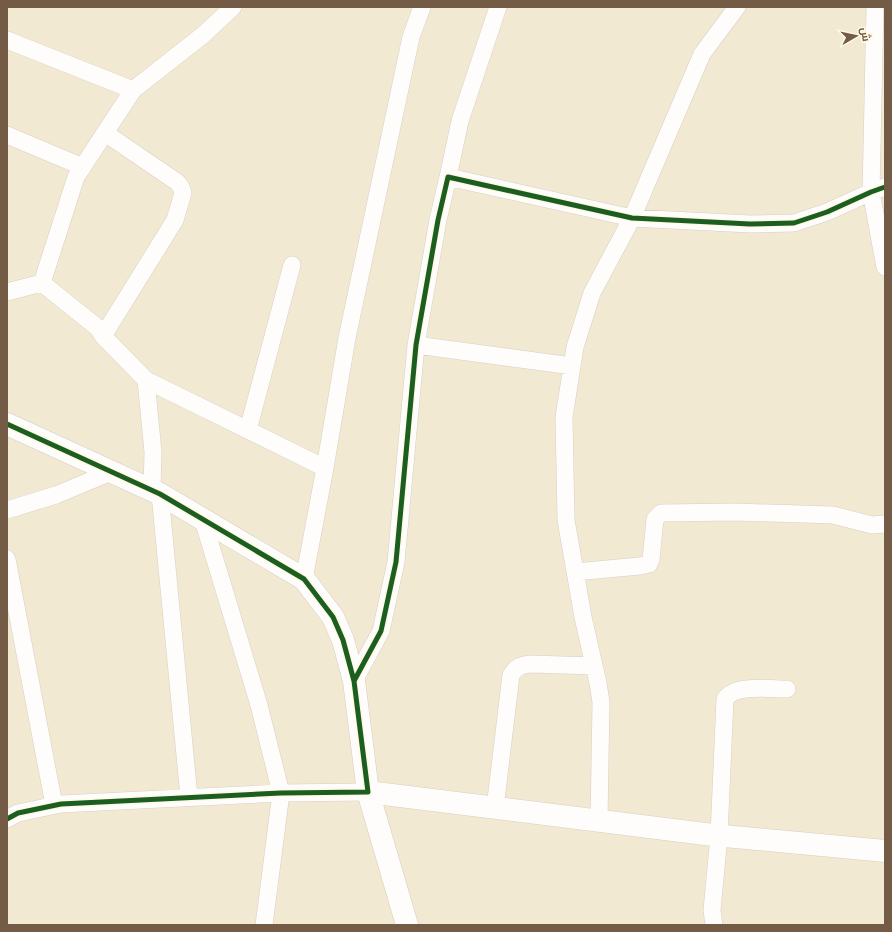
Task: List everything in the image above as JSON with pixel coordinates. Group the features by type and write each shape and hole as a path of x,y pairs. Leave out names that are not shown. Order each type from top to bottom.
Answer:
{"street":[{"path":"42,283 76,177 133,90 203,35 233,7"},
{"path":"304,579 347,338 407,52 422,7"},
{"path":"354,681 381,631 396,562 416,345 438,220 460,121 498,7"},
{"path":"599,821 601,702 566,520 564,417 575,347 592,293 632,218 702,54 737,7"},
{"path":"875,7 878,190 885,267"},
{"path":"7,40 133,90"},
{"path":"103,336 175,220 183,193 177,182 105,133"},
{"path":"7,135 83,167"},
{"path":"448,177 632,218 750,224 794,223 827,212 878,190"},
{"path":"248,430 292,265"},
{"path":"42,283 98,328 103,336 146,380 325,468"},
{"path":"7,292 42,283"},
{"path":"416,345 572,366"},
{"path":"146,380 156,492 189,797"},
{"path":"7,424 156,492 304,579 333,616 343,640 354,681 368,792 407,925"},
{"path":"7,510 56,495 111,472"},
{"path":"575,572 649,564 651,560 655,519 661,513 735,512 833,515 872,525 885,524"},
{"path":"204,520 259,705 281,793 264,925"},
{"path":"7,559 54,805"},
{"path":"495,808 511,675 515,669 523,664 594,666"},
{"path":"714,925 712,910 719,836 725,699 728,694 733,691 750,689 787,689"},
{"path":"7,819 18,813 54,805 281,793 368,792 719,836 885,850"}],"shaded area":[{"path":"7,7 885,7 885,925 7,925"}],"cycle path":[{"path":"354,681 381,631 396,562 416,345 438,220 448,177 632,218 750,224 794,223 827,212 885,187"},
{"path":"7,424 160,494 304,579 333,617 343,640 354,681 368,792 281,793 61,804 18,813 7,819"}]}
